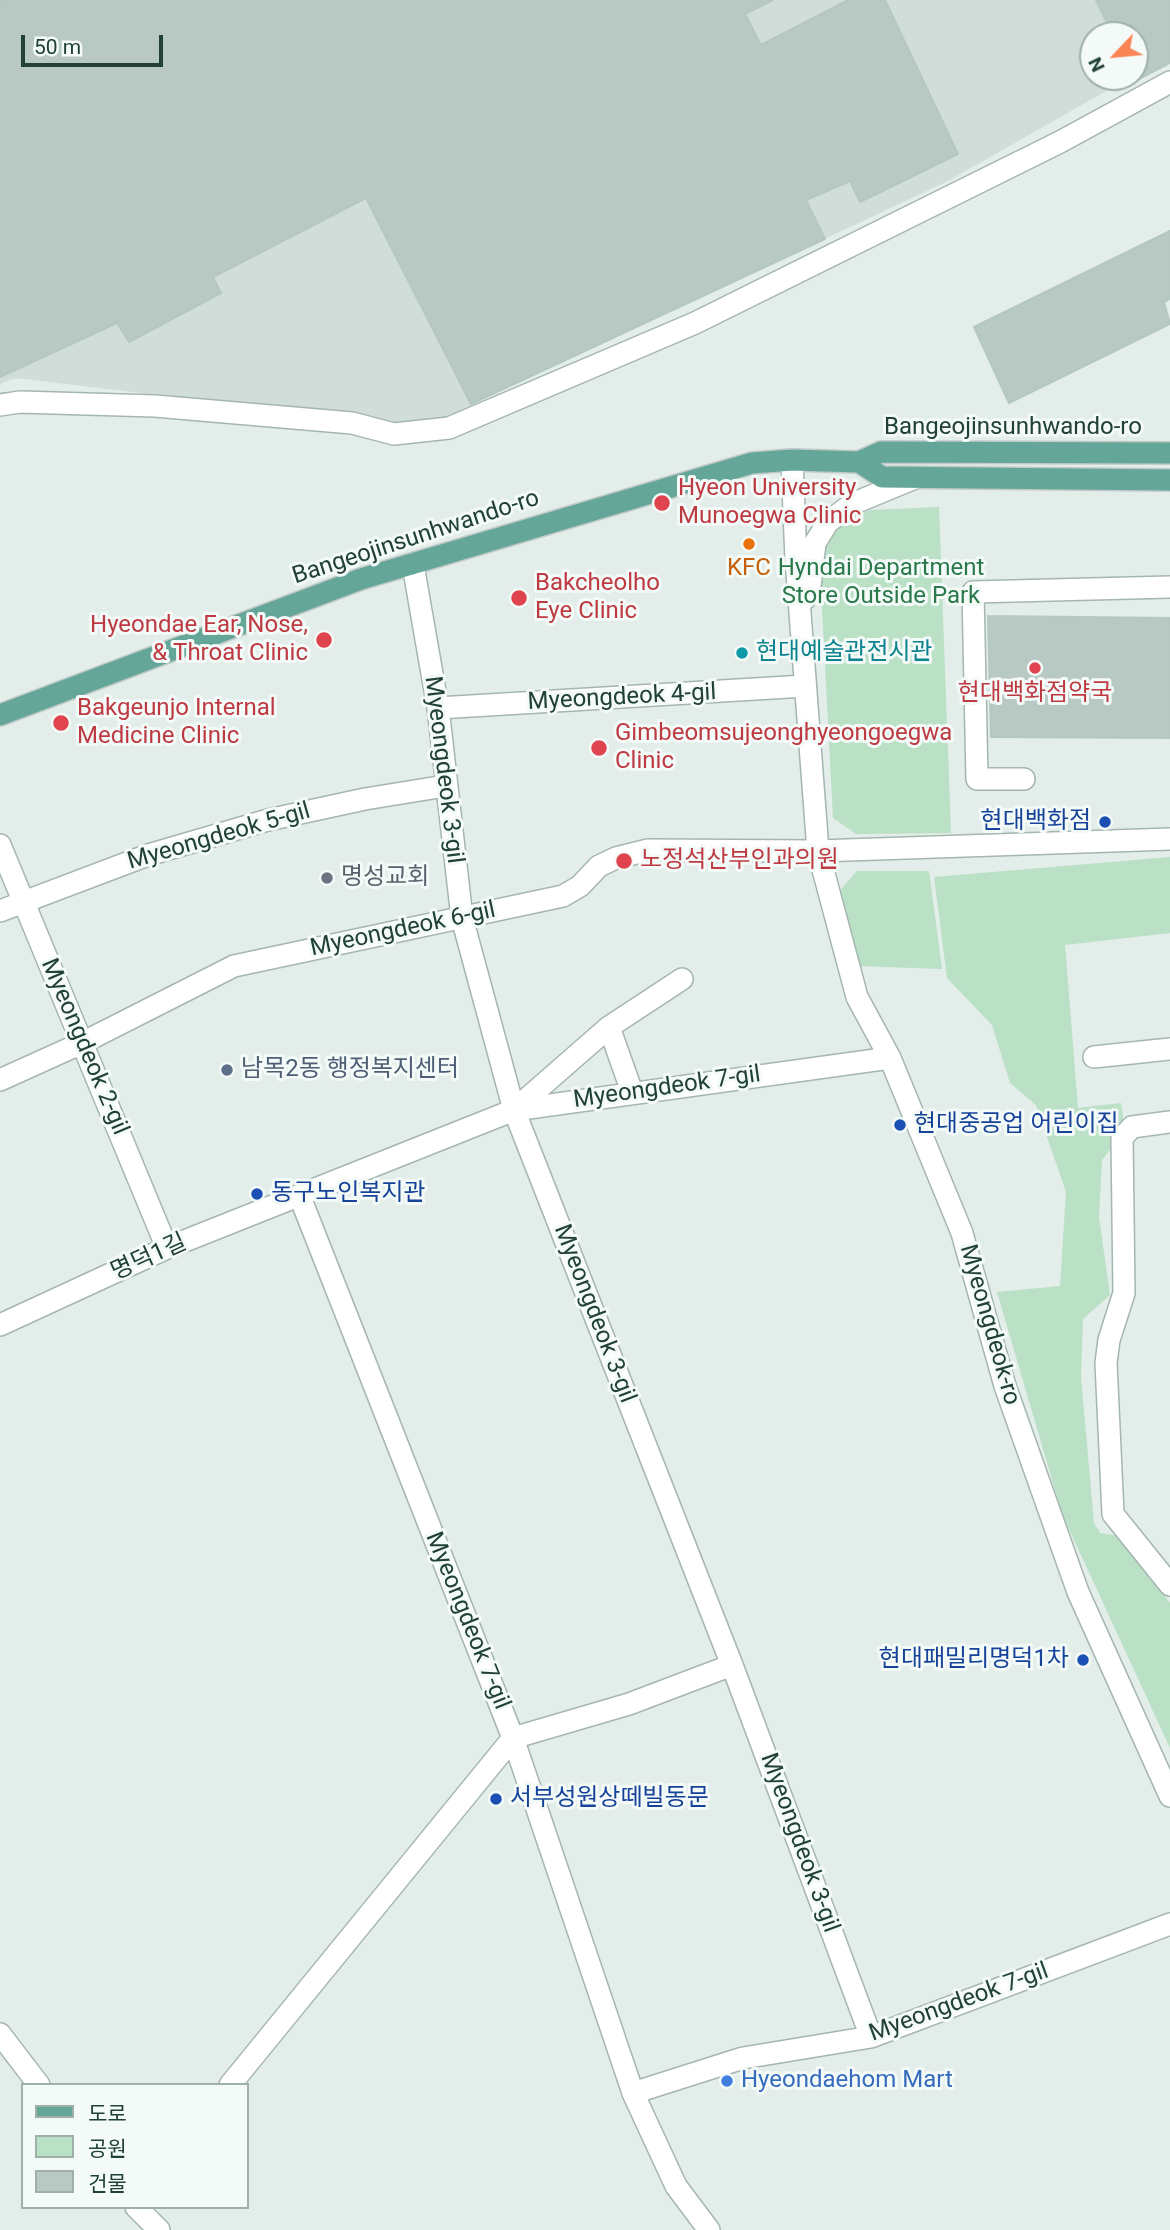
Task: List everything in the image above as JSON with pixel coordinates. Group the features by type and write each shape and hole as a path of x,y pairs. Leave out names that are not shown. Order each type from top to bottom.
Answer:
{"main road":[{"name":"Bangeojinsunhwando-ro","path":"0,715 361,579 752,463 792,460 859,462 881,452 1170,453"},
{"name":"Bangeojinsunhwando-ro","path":"859,462 882,477 1170,480"}],"street":[{"path":"0,405 20,402 155,406 352,423 394,433 449,428 695,323 1060,142 1170,82"},
{"name":"Myeongdeok-ro","path":"792,460 800,614 818,851 858,997 890,1058 962,1233 1005,1386 1078,1592 1170,1796"},
{"path":"800,614 810,586 815,544 828,522 852,504 915,478"},
{"name":"Myeongdeok 3-gil","path":"412,565 438,708 462,918 514,1110 732,1665 871,2037"},
{"path":"1024,779 977,779 973,592 1170,587"},
{"name":"Myeongdeok 4-gil","path":"438,708 805,686"},
{"name":"Myeongdeok 5-gil","path":"0,911 23,900 148,855 268,820 365,799 445,786"},
{"path":"818,851 1170,839"},
{"name":"Myeongdeok 2-gil","path":"0,845 84,1042 167,1248"},
{"name":"Myeongdeok 6-gil","path":"3,1071 84,1042 234,966 563,896 580,886 599,866 616,858 648,850 818,851"},
{"path":"514,1110 609,1027 682,979"},
{"path":"609,1027 632,1092"},
{"path":"1094,1057 1170,1049"},
{"name":"Myeongdeok 7-gil","path":"890,1058 514,1110 300,1198 513,1738 633,2093 743,2059 871,2037 1170,1924"},
{"path":"1170,1122 1132,1127 1122,1138 1124,1293 1109,1340 1106,1363 1113,1514 1170,1585"},
{"name":"명덕1길","path":"0,1325 167,1248 300,1198"},
{"path":"232,2083 513,1738 629,1704 732,1665"},
{"path":"0,2034 37,2083"},
{"path":"633,2093 676,2186 709,2230"},
{"path":"138,2209 159,2230"}],"shaded area":[{"path":"0,0 1170,0 1149,21 1079,21 1079,91 1106,91 948,181 424,427 16,378 0,384"}],"green space":[{"name":"Hyndai Department Store Outside Park","path":"939,507 951,833 856,834 833,818 819,551 828,535 846,519 871,510"},
{"path":"1170,857 1170,933 1065,945 1078,1108 1121,1103 1124,1123 1116,1142 1102,1160 1099,1217 1110,1295 1083,1319 1081,1377 1094,1523 1100,1533 1119,1536 1170,1603 1170,1748 1062,1514 997,1292 1060,1286 1066,1192 1036,1105 1010,1083 992,1025 947,978 934,877"},
{"path":"857,871 929,871 942,969 857,966 836,895"}],"building":[{"path":"0,0 773,0 745,14 761,45 848,0 885,0 958,154 860,202 850,181 806,200 825,239 471,404 366,198 213,277 221,293 129,342 117,323 0,377"},
{"path":"1096,0 1170,0 1170,63 1149,74 1149,21 1106,21"},
{"path":"1170,231 1170,299 1164,302 1170,324 1009,403 974,327"},
{"path":"988,616 1170,618 1170,738 991,737"}],"place":[{"name":"Hyeon University Munoegwa Clinic","path":"662,503"},
{"name":"KFC","path":"749,544"},
{"name":"Bakcheolho Eye Clinic","path":"519,598"},
{"name":"Hyeondae Ear, Nose, & Throat Clinic","path":"324,640"},
{"name":"현대예술관전시관","path":"742,653"},
{"name":"현대백화점약국","path":"1035,668"},
{"name":"Bakgeunjo Internal Medicine Clinic","path":"61,723"},
{"name":"Gimbeomsujeonghyeongoegwa Clinic","path":"599,748"},
{"name":"현대백화점","path":"1105,822"},
{"name":"노정석산부인과의원","path":"624,861"},
{"name":"명성교회","path":"327,878"},
{"name":"남목2동 행정복지센터","path":"227,1070"},
{"name":"현대중공업 어린이집","path":"900,1125"},
{"name":"동구노인복지관","path":"257,1194"},
{"name":"현대패밀리명덕1차","path":"1083,1660"},
{"name":"서부성원상떼빌동문","path":"496,1799"},
{"name":"Hyeondaehom Mart","path":"727,2081"}]}
